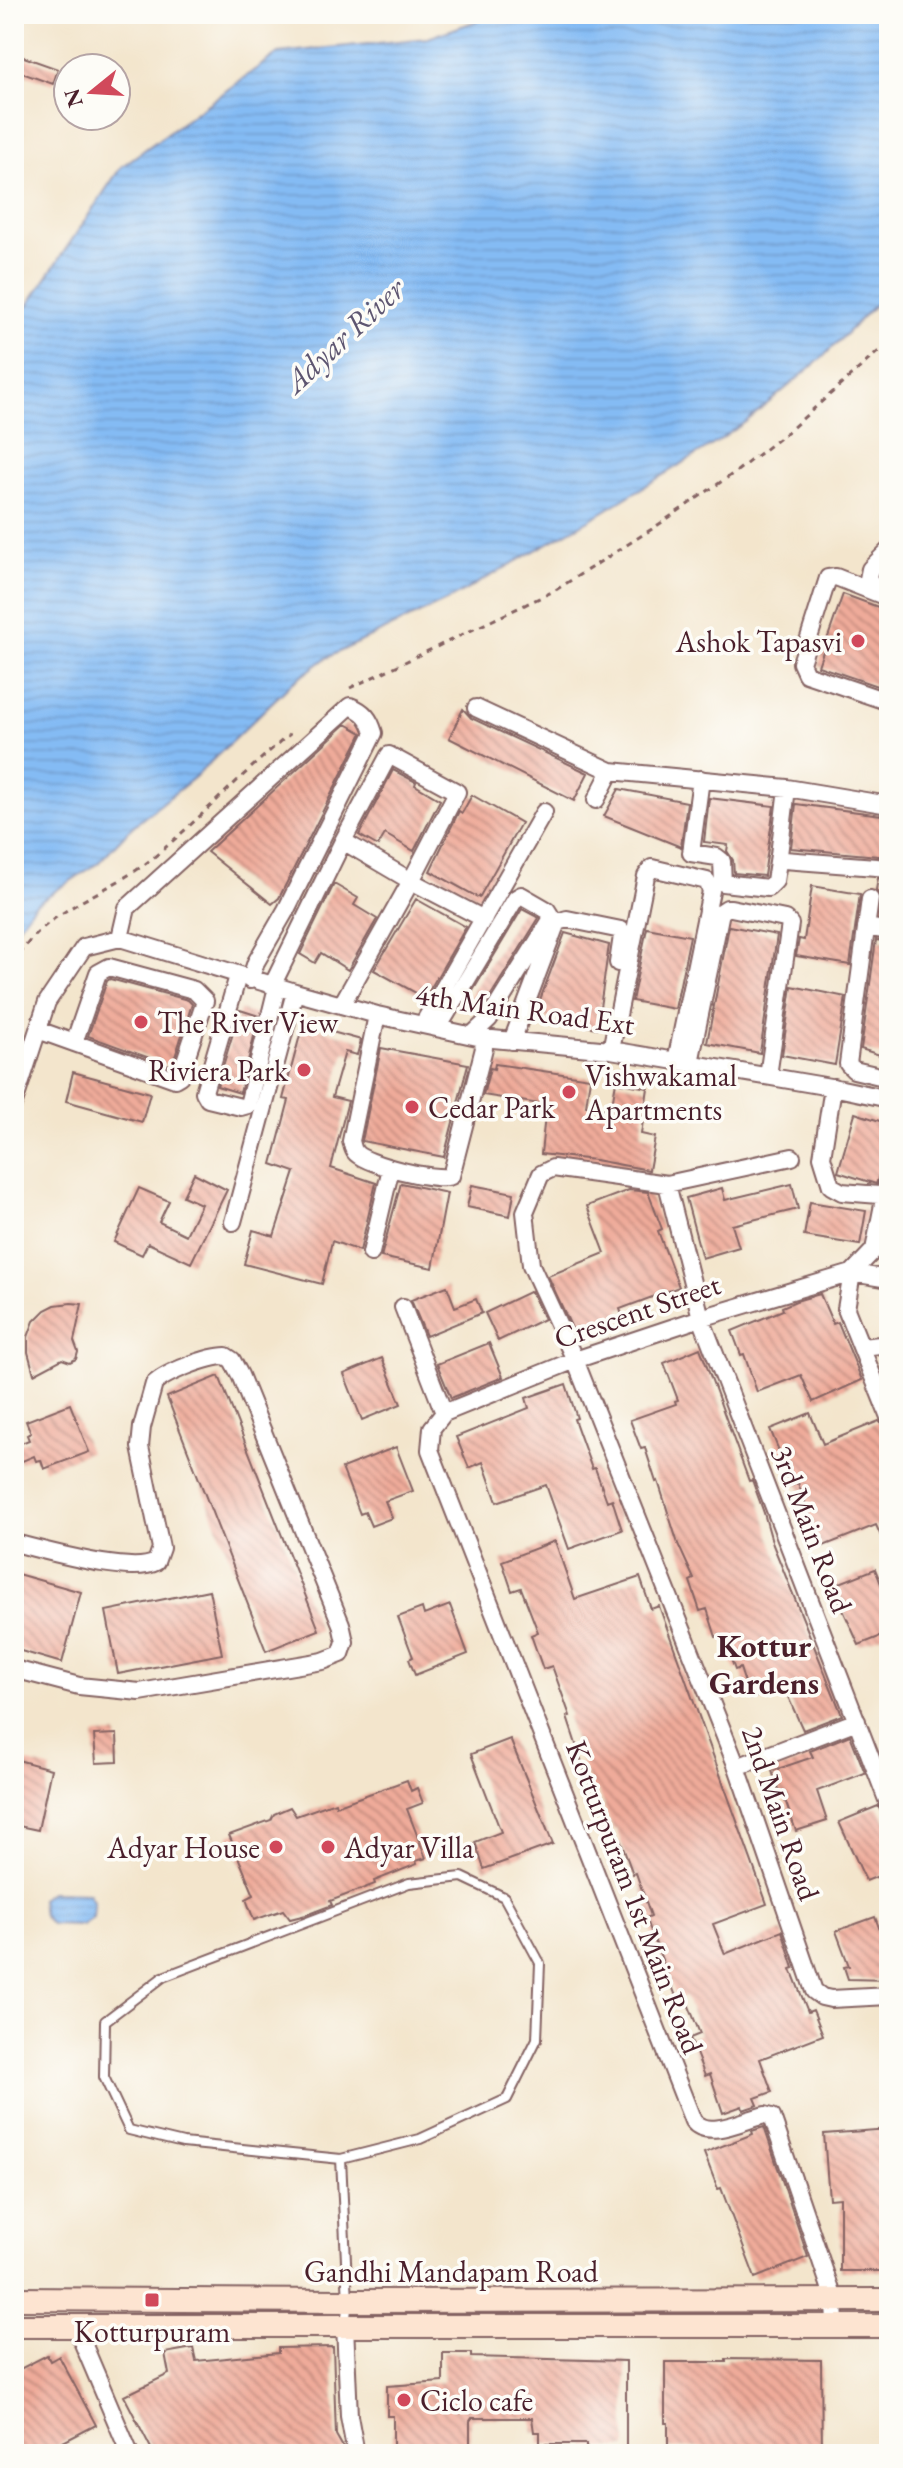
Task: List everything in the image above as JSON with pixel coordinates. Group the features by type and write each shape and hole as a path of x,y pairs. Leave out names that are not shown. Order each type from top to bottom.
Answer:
{"main road":[{"name":"Gandhi Mandapam Road","path":"14,2299 889,2300"},
{"name":"Gandhi Mandapam Road","path":"14,2326 889,2326"}],"street":[{"path":"889,550 870,569 868,579 872,585 889,590"},
{"path":"889,598 836,577 828,578 801,663 806,674 889,702"},
{"path":"14,1103 47,1002 84,947 116,938 127,908 350,706 360,710 371,722 374,733 286,910 244,978 204,1092 208,1099 241,1107 248,1105 275,986 343,841 389,755 455,789 457,793 342,1004"},
{"path":"476,708 611,771 787,788 889,805"},
{"path":"596,800 611,771"},
{"path":"701,779 691,853 717,857 722,861 723,883 768,888 775,881 787,788"},
{"path":"430,1026 484,919 544,812"},
{"path":"343,841 484,919"},
{"path":"779,855 784,860 889,868"},
{"path":"606,1050 646,876 652,868 707,881 711,891 683,1062"},
{"path":"377,1015 351,1141 353,1151 360,1157 391,1168 443,1180 451,1176 484,1048 477,1036 552,918 547,910 521,895 516,898 430,1026"},
{"path":"870,899 848,1064 854,1070 884,1077 889,1075"},
{"path":"683,1062 721,912 731,908 785,919 790,924 768,1076"},
{"path":"512,1041 557,922 567,919 618,928 622,933 606,1050"},
{"path":"866,927 889,931"},
{"name":"4th Main Road Ext","path":"116,938 377,1015 477,1036 606,1050 889,1099"},
{"path":"38,1030 74,1043 175,1079 180,1076 205,1001 194,990 104,967 98,973 74,1043"},
{"path":"233,1222 295,992"},
{"path":"833,1087 822,1157 831,1186 842,1192 884,1198"},
{"path":"667,1184 792,1157"},
{"path":"371,1253 391,1168"},
{"name":"2nd Main Road","path":"667,1184 553,1168 541,1174 525,1212 531,1265 575,1360 737,1767 814,1991 831,1999 889,1996"},
{"path":"889,1174 874,1250 852,1273 846,1309 889,1417"},
{"name":"3rd Main Road","path":"667,1184 701,1318 889,1805"},
{"path":"852,1273 889,1279"},
{"name":"Crescent Street","path":"444,1413 575,1360 852,1273"},
{"path":"403,1307 444,1413"},
{"path":"862,1347 889,1344"},
{"path":"14,1543 126,1567 148,1566 156,1562 161,1548 140,1437 154,1384 166,1375 226,1356 232,1360 240,1375 341,1624 345,1642 341,1654 323,1661 140,1692 79,1686 14,1669"},
{"name":"Kotturpuram 1st Main Road","path":"444,1413 432,1428 430,1450 693,2121 697,2126 713,2129 765,2115 772,2117 834,2299 835,2325"},
{"path":"737,1767 857,1721"},
{"path":"345,2325 349,2416 356,2454"},
{"path":"76,2327 130,2454"}],"lane":[{"path":"462,1877 504,1897 540,1963 537,2039 507,2099 420,2139 341,2159 183,2143 129,2130 104,2077 105,2021 163,1977 409,1883 462,1877"},
{"path":"341,2159 348,2301 345,2325"}],"path":[{"path":"347,689 554,591 652,529 737,471 889,342"},
{"path":"14,966 20,953 45,926 151,860 301,725"}],"water":[{"name":"Adyar River","path":"496,14 889,14 889,290 823,357 747,421 714,444 596,516 448,600 326,658 292,683 195,777 132,827 98,863 34,905 14,932 14,326 121,167 278,53 428,38"},
{"path":"50,1892 88,1893 94,1903 93,1917 82,1925 51,1924 43,1916 41,1899"}],"building":[{"path":"21,56 52,67 52,84 16,71"},
{"name":"Ashok Tapasvi","path":"843,594 889,611 889,690 818,666"},
{"path":"463,709 471,718 588,773 574,801 449,738"},
{"path":"346,724 362,733 279,898 272,904 207,852"},
{"path":"393,770 440,800 414,851 385,834 378,846 359,835"},
{"path":"619,789 687,802 681,847 604,816"},
{"path":"472,795 521,823 479,898 430,871 459,811 462,813"},
{"path":"709,798 774,806 764,876 734,873 728,845 704,842"},
{"path":"796,804 889,816 889,857 791,848"},
{"path":"878,878 889,879 889,920 879,918 881,900 876,890"},
{"path":"334,884 358,898 354,905 377,919 348,970 321,953 315,963 300,954"},
{"path":"812,886 860,894 850,965 796,956 799,939 804,940"},
{"path":"416,899 466,927 425,998 374,970"},
{"path":"522,909 539,918 483,1008 468,999"},
{"path":"729,926 777,935 760,1053 707,1043"},
{"path":"647,928 690,936 675,1009 632,1001"},
{"path":"565,933 609,945 597,1028 534,1016"},
{"path":"876,940 889,942 889,1058 861,1049"},
{"name":"The River View","path":"110,979 188,1000 192,1004 172,1066 88,1036"},
{"path":"792,986 846,997 835,1065 782,1055"},
{"path":"240,1010 259,1016 240,1093 217,1086"},
{"path":"303,1024 361,1040 357,1055 345,1052 332,1097 348,1101 331,1168 376,1183 360,1251 332,1241 322,1284 244,1264 253,1230 274,1236 295,1172 272,1164 289,1100 283,1099"},
{"name":"Cedar Park","path":"381,1048 468,1064 444,1157 362,1141"},
{"path":"495,1064 590,1078 586,1106 611,1110 616,1082 648,1088 641,1134 655,1137 649,1170 541,1154 546,1105 483,1095 490,1068 494,1069"},
{"path":"73,1072 150,1093 142,1122 66,1101"},
{"path":"855,1113 889,1124 889,1148 876,1184 838,1172"},
{"path":"194,1173 227,1190 191,1263 148,1243 142,1255 114,1242 139,1188 169,1201 159,1222 186,1235 201,1204 183,1196"},
{"path":"401,1183 447,1193 433,1268 381,1257"},
{"path":"792,1184 798,1209 732,1225 739,1247 702,1258 686,1198 722,1188 725,1200"},
{"path":"472,1185 514,1193 510,1216 467,1207"},
{"path":"629,1190 648,1192 662,1229 658,1231 679,1287 620,1309 623,1318 575,1335 548,1276 605,1253 587,1206"},
{"path":"810,1202 866,1211 860,1245 804,1236"},
{"path":"447,1286 455,1307 476,1299 482,1313 426,1336 411,1300"},
{"path":"531,1291 544,1319 498,1341 485,1313"},
{"path":"820,1294 833,1324 838,1322 862,1380 813,1402 801,1375 757,1392 732,1331 783,1310 782,1307 796,1301"},
{"path":"82,1304 74,1341 78,1352 76,1359 70,1362 62,1359 34,1374 28,1352 28,1337 34,1321 55,1305"},
{"path":"489,1343 503,1377 451,1398 437,1364"},
{"path":"700,1348 749,1481 752,1480 773,1545 842,1715 803,1730 784,1688 750,1699 740,1668 735,1670 722,1635 716,1637 707,1609 700,1611 690,1581 694,1579 678,1544 645,1448 641,1449 630,1420 676,1404 678,1400 664,1363"},
{"path":"382,1358 401,1404 362,1420 344,1374"},
{"path":"219,1376 319,1630 266,1651 167,1397"},
{"path":"566,1384 577,1418 574,1419 592,1469 595,1468 607,1501 612,1499 622,1530 569,1549 546,1485 497,1502 483,1462 469,1468 456,1437 529,1408 526,1398"},
{"path":"70,1404 89,1452 44,1469 41,1460 36,1461 34,1456 20,1462 14,1446 29,1440 27,1435 31,1433 26,1421"},
{"path":"810,1413 823,1444 879,1421 883,1426 889,1442 889,1554 876,1525 821,1547 798,1483 793,1485 770,1429"},
{"path":"396,1447 413,1491 385,1501 392,1518 371,1526 365,1512 360,1514 342,1468"},
{"path":"555,1541 575,1599 640,1577 651,1609 659,1606 767,1904 713,1924 725,1954 782,1931 794,1968 791,1969 808,2012 813,2010 823,2035 760,2059 772,2092 755,2098 758,2105 743,2110 742,2106 723,2113 710,2074 705,2076 690,2038 700,2034 685,1996 677,1999 646,1918 651,1916 636,1873 633,1874 598,1791 592,1793 552,1666 543,1669 531,1635 538,1632 521,1588 512,1591 502,1561"},
{"path":"875,1569 889,1603 889,1633 859,1645 832,1586"},
{"path":"14,1573 81,1592 62,1663 14,1649"},
{"path":"209,1590 222,1654 118,1674 106,1611"},
{"path":"450,1605 468,1654 415,1675 409,1659 413,1657 398,1617 422,1608 424,1615"},
{"path":"117,1734 118,1762 96,1763 94,1735"},
{"path":"850,1735 865,1773 817,1791 827,1821 796,1831 772,1771 813,1757 810,1751"},
{"path":"510,1739 553,1844 484,1869 475,1842 501,1832 471,1754"},
{"path":"14,1759 51,1769 38,1830 14,1825"},
{"name":"Adyar House","path":"407,1780 411,1791 417,1788 423,1803 407,1809 426,1858 306,1915 290,1919 283,1910 254,1920 246,1899 254,1895 229,1835 271,1820 274,1814 290,1807 296,1816 335,1802 336,1806"},
{"path":"878,1806 889,1826 889,1872 866,1881 839,1822"},
{"path":"875,1917 889,1954 889,1980 848,1979 844,1967 849,1966 836,1931"},
{"path":"764,2127 808,2257 755,2278 721,2188 718,2189 704,2153"},
{"path":"889,2129 889,2271 840,2271 840,2198 829,2199 824,2134"},
{"path":"333,2347 336,2435 344,2449 336,2454 154,2454 124,2396 169,2374 165,2353 193,2348 196,2361 278,2353 278,2348"},
{"path":"443,2353 471,2353 471,2357 626,2361 626,2448 540,2444 540,2432 534,2432 532,2418 472,2418 470,2454 393,2452 393,2416 387,2416 387,2386 443,2382"},
{"path":"47,2355 50,2361 59,2356 96,2425 40,2454 14,2454 14,2372"},
{"path":"726,2359 821,2360 822,2454 668,2448 665,2362 726,2362"}],"place":[{"name":"Ashok Tapasvi","path":"858,641"},
{"name":"The River View","path":"141,1022"},
{"name":"Riviera Park","path":"304,1070"},
{"name":"Vishwakamal Apartments","path":"569,1092"},
{"name":"Cedar Park","path":"412,1107"},
{"name":"Adyar House","path":"276,1847"},
{"name":"Adyar Villa","path":"328,1847"},
{"name":"Kotturpuram","path":"152,2300"},
{"name":"Ciclo cafe","path":"404,2400"}],"district":[{"name":"Kottur Gardens","path":"764,1664"}]}
